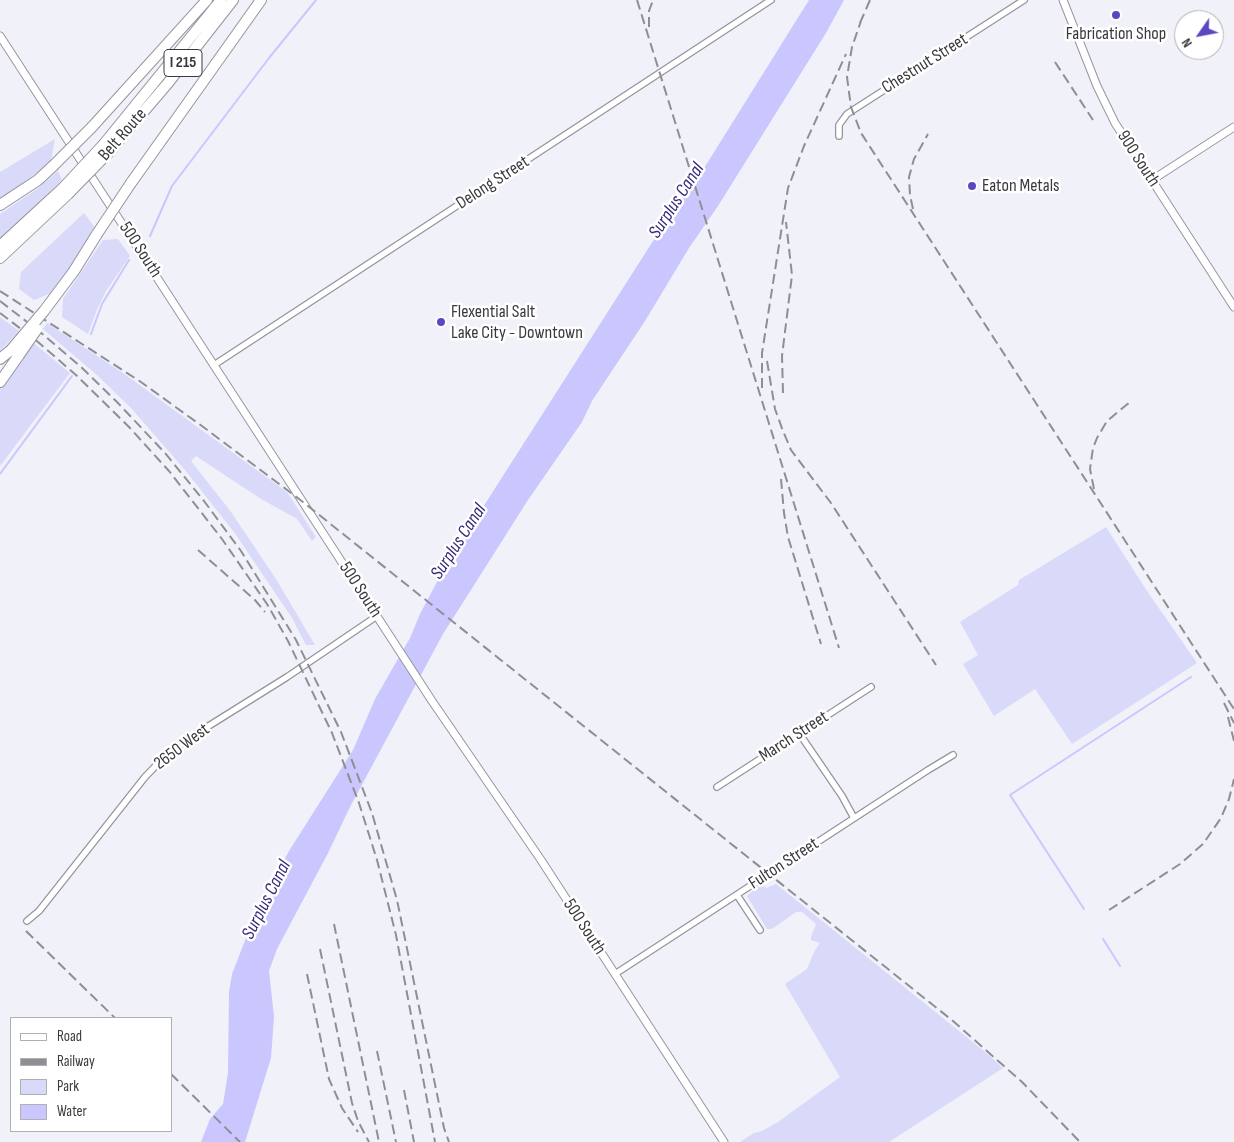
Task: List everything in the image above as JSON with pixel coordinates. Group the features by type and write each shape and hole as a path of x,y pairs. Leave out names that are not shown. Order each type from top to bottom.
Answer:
{"highway":[{"path":"0,205 38,180 53,166 92,127 207,0"},
{"name":"Belt Route","path":"107,148 221,0"},
{"name":"Belt Route","path":"1,253 66,191 168,83 233,0"},
{"path":"0,382 15,352 38,318 74,271 131,183 262,0"},
{"path":"0,359 15,352"}],"street":[{"name":"Delong Street","path":"214,364 771,0"},
{"name":"Chestnut Street","path":"838,136 839,125 847,114 1024,0"},
{"name":"900 South","path":"1063,0 1103,99 1122,134 1234,307"},
{"name":"500 South","path":"0,36 377,616 541,860 724,1142"},
{"path":"1152,180 1234,126"},
{"name":"2650 West","path":"27,922 39,911 160,760 199,732 316,658 377,616"},
{"name":"March Street","path":"717,787 871,687"},
{"path":"799,733 842,796 854,818"},
{"name":"Fulton Street","path":"615,974 954,755"},
{"path":"737,894 760,930"}],"green space":[{"path":"55,139 51,161 0,200 0,172"},
{"path":"58,171 62,180 0,240 0,214 37,189"},
{"path":"84,213 96,229 54,292 34,300 19,289 21,272"},
{"path":"118,239 130,256 106,291 88,334 62,317 63,299 103,240"},
{"path":"0,317 19,331 0,351"},
{"path":"47,323 123,373 287,492 316,537 312,541 297,519 261,499 196,456 191,461 231,512 276,579 315,645 306,645 292,618 234,532 185,470 131,408 98,376 43,329"},
{"path":"31,341 70,373 0,466 0,388"},
{"path":"1106,527 1147,591 1197,663 1072,744 1035,689 994,716 963,664 978,655 960,622 1018,585 1019,580"},
{"path":"761,883 766,888 776,884 1003,1068 889,1142 740,1142 778,1122 840,1077 785,984 807,969 820,943 811,940 816,924 802,912 796,912 772,929 767,929 747,896"}],"water":[{"name":"Surplus Canal","path":"809,0 844,0 826,33 718,206 689,248 645,321 592,401 582,422 528,500 443,634 351,805 327,855 277,949 269,971 274,1017 271,1058 245,1142 201,1142 210,1119 223,1104 228,1073 229,992 232,974 253,920 270,886 289,851 353,750 375,699 410,638 420,614 446,565 685,191 701,173"}],"waterway":[{"path":"150,236 172,186 269,58 316,0"},
{"path":"91,334 102,304 129,260"},
{"path":"0,474 72,376"},
{"path":"1084,909 1010,795 1191,677"},
{"path":"1103,939 1120,966"}],"railway":[{"path":"637,0 839,648"},
{"path":"649,27 649,11 653,0"},
{"path":"860,23 870,0"},
{"path":"862,18 852,47 847,77 851,107 861,133 1234,709"},
{"path":"762,388 762,353 788,188 804,146 846,54"},
{"path":"1055,62 1093,120"},
{"path":"913,209 909,177 914,159 928,134"},
{"path":"783,393 782,356 792,275 786,222"},
{"path":"0,291 141,382 303,502 953,1021 1022,1082 1080,1142"},
{"path":"0,301 81,367 165,453 241,551 296,640 341,732 372,813 397,900 444,1128 449,1142"},
{"path":"0,313 38,342 76,375 129,427 169,471 222,539 267,604 288,641 332,733 359,803 377,860 396,935 435,1142"},
{"path":"767,361 775,409 791,450 831,503 936,665"},
{"path":"1094,489 1090,469 1093,448 1097,438 1107,421 1130,402"},
{"path":"781,479 788,537 821,644"},
{"path":"198,550 255,600 265,612"},
{"path":"1224,703 1234,723"},
{"path":"1228,717 1234,741"},
{"path":"1109,910 1180,864 1203,844 1221,818 1229,799 1234,779"},
{"path":"334,924 379,1142"},
{"path":"26,931 114,1017"},
{"path":"320,949 352,1103 358,1121 369,1142"},
{"path":"307,974 329,1079 342,1108 358,1132"},
{"path":"377,1051 396,1142"},
{"path":"172,1075 240,1142"},
{"path":"404,1090 414,1142"}],"place":[{"name":"Fabrication Shop","path":"1116,15"},
{"name":"Eaton Metals","path":"972,186"},
{"name":"Flexential Salt Lake City - Downtown","path":"441,322"}]}
